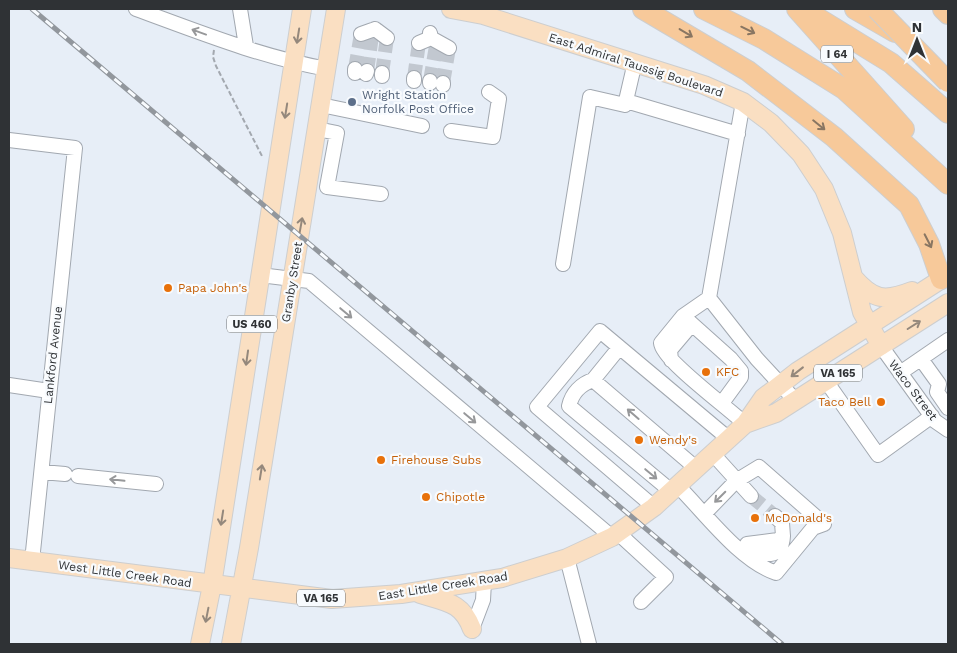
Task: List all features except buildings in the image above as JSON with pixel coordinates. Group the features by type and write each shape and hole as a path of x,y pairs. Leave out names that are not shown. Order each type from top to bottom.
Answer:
{"highway":[{"path":"643,9 748,71 834,137 909,205 945,277"},
{"path":"704,9 781,48 844,89 948,184"},
{"name":"I 64","path":"797,9 948,174"},
{"path":"802,9 891,63 948,113"},
{"path":"855,9 896,32 948,69"},
{"path":"878,9 948,82"},
{"path":"943,9 948,14"}],"main road":[{"name":"US 460","path":"200,644 212,585 302,9"},
{"name":"Granby Street","path":"231,644 301,280 317,129 336,9"},
{"name":"East Admiral Taussig Boulevard","path":"451,9 477,12 635,62 744,102 788,139 812,169 834,211 862,312 868,326 881,346"},
{"path":"852,277 862,288 879,299 897,297 945,277"},
{"name":"East Little Creek Road","path":"242,589 332,599 415,592 484,582 524,573 567,558 615,535 654,507 745,424 763,398 798,371 945,277"},
{"name":"East Little Creek Road","path":"745,424 776,413 948,304"},
{"name":"West Little Creek Road","path":"9,558 242,589"},
{"path":"415,592 456,606 465,614 472,630"}],"street":[{"path":"136,9 294,63 327,69"},
{"path":"240,9 246,46"},
{"path":"369,33 387,38"},
{"path":"563,264 590,97 625,105 635,62"},
{"path":"451,131 493,137 499,99 489,92"},
{"path":"626,101 738,134"},
{"path":"744,102 709,298 688,320 661,343 663,352 671,360 745,424"},
{"path":"321,105 422,126"},
{"path":"317,129 338,133 327,187 381,194"},
{"name":"Lankford Avenue","path":"9,140 75,148 32,561"},
{"path":"260,275 301,280 666,577 641,602"},
{"path":"709,298 781,386 795,400"},
{"path":"688,320 735,362 742,371 741,377 722,403"},
{"path":"654,507 537,407 600,331 729,439"},
{"path":"900,373 948,340"},
{"name":"Waco Street","path":"881,346 932,416 948,430"},
{"path":"619,348 594,380 584,383 571,398 569,406 705,512 715,527 764,568 776,573 813,528 824,524 760,467 736,482 705,512"},
{"path":"921,359 944,392"},
{"path":"594,380 696,468"},
{"path":"826,380 878,455 932,416"},
{"path":"9,385 49,390"},
{"path":"713,454 736,482 751,496"},
{"path":"42,472 156,484"},
{"path":"729,539 738,538 747,544 778,540 783,536 782,522 775,516"},
{"path":"567,558 590,644"},
{"path":"472,630 483,600 484,582"},
{"path":"586,630 601,644"}],"path":[{"path":"214,50 213,57 216,66 275,180"}],"tunnel":[{"path":"355,69 361,34"},
{"path":"367,71 372,36"},
{"path":"382,73 387,38"},
{"path":"414,78 419,43"},
{"path":"430,81 436,46"},
{"path":"443,83 449,48"},
{"path":"751,496 775,516"}],"railway":[{"path":"32,9 782,644"}],"place":[{"name":"Wright Station Norfolk Post Office","path":"352,102"},
{"name":"Papa John's","path":"168,288"},
{"name":"KFC","path":"706,372"},
{"name":"Taco Bell","path":"881,402"},
{"name":"Wendy's","path":"639,440"},
{"name":"Firehouse Subs","path":"381,460"},
{"name":"Chipotle","path":"426,497"},
{"name":"McDonald's","path":"755,518"}]}
